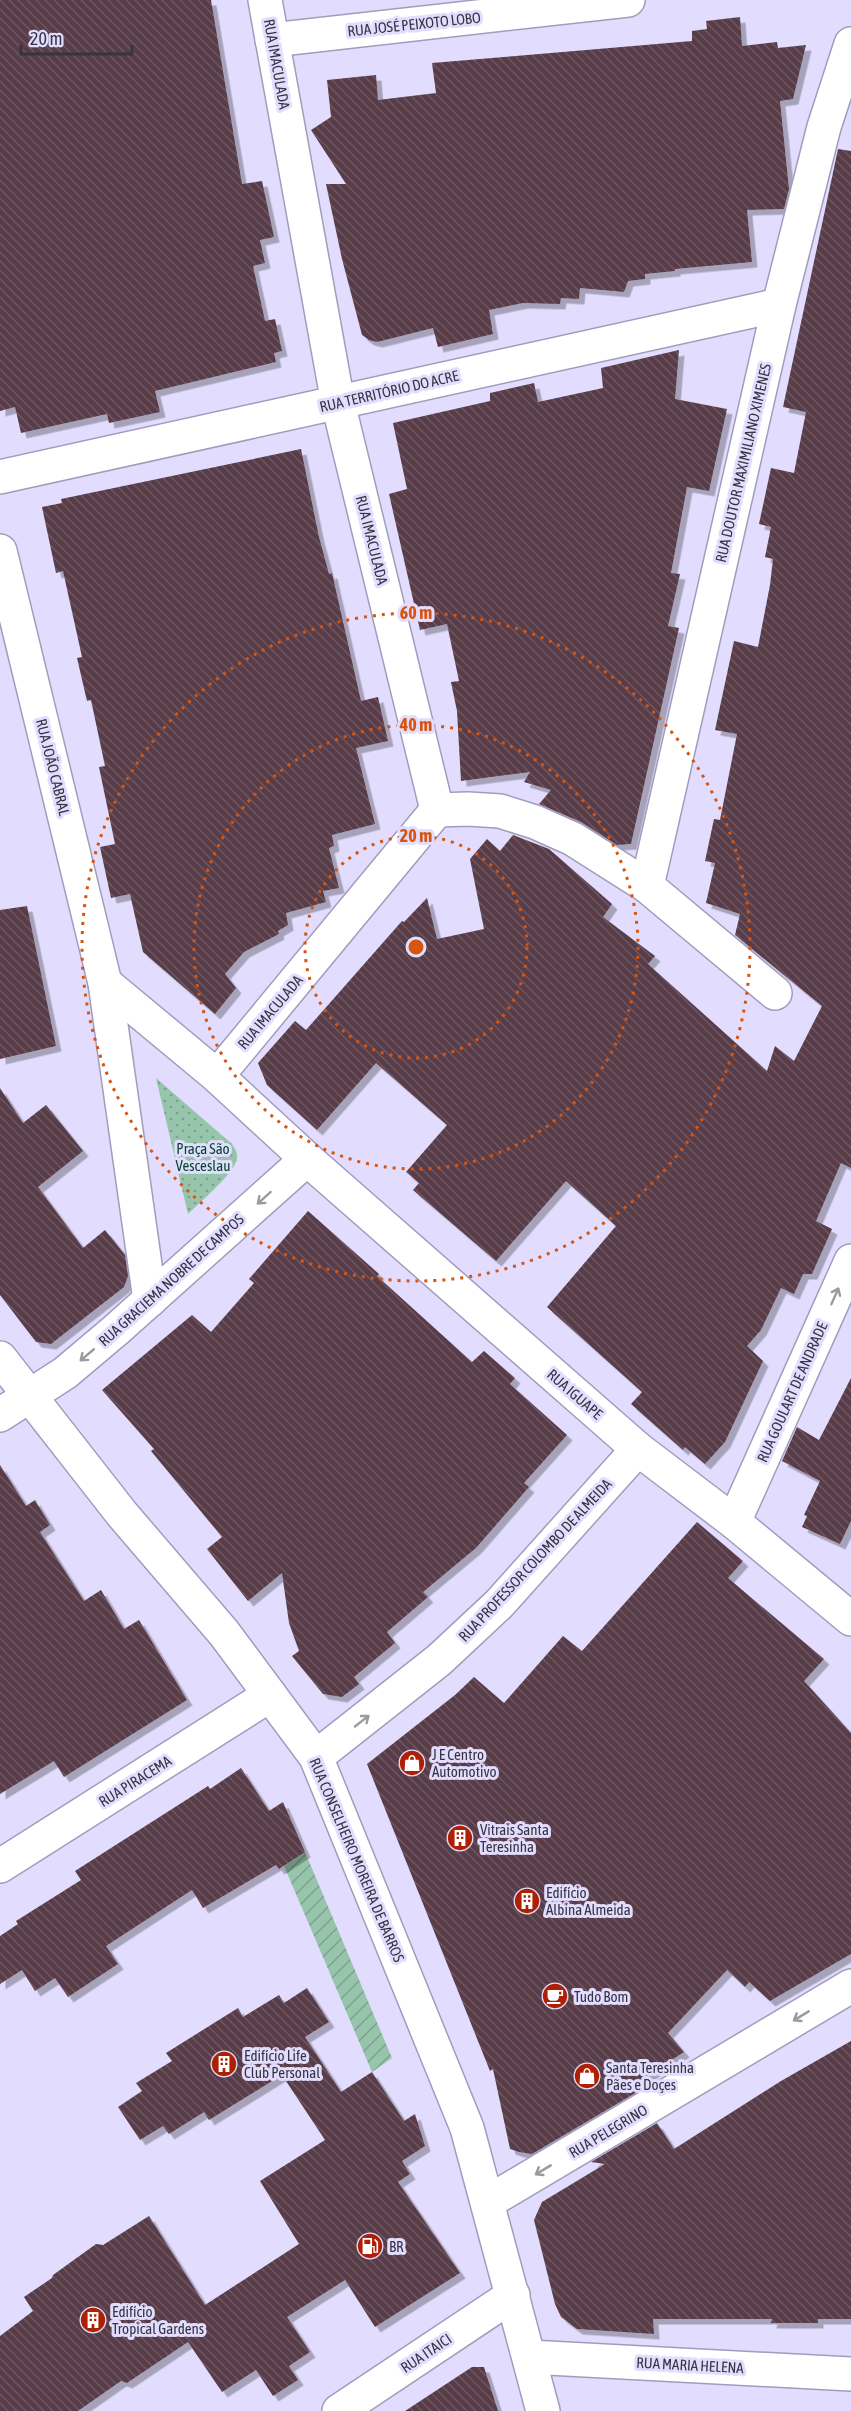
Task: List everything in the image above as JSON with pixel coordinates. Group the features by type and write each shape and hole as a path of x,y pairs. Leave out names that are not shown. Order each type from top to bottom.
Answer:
{"street":[{"name":"RUA IMACULADA","path":"217,1076 437,810 338,403 265,0"},
{"name":"RUA JOSÉ PEIXOTO LOBO","path":"272,40 628,0"},
{"name":"RUA DOUTOR MAXIMILIANO XIMENES","path":"647,886 779,305 824,127 851,44"},
{"name":"RUA TERRITÓRIO DO ACRE","path":"0,477 779,305"},
{"name":"RUA JOÃO CABRAL","path":"0,551 105,983"},
{"path":"437,810 468,809 500,812 535,822 573,840 647,886 775,993"},
{"path":"105,983 217,1076 307,1159"},
{"path":"105,983 150,1300"},
{"name":"RUA GRACIEMA NOBRE DE CAMPOS","path":"0,1415 65,1373 307,1159"},
{"name":"RUA IGUAPE","path":"307,1159 638,1449 734,1522 851,1619"},
{"name":"RUA GOULART DE ANDRADE","path":"734,1522 851,1261"},
{"name":"RUA CONSELHEIRO MOREIRA DE BARROS","path":"0,1358 122,1514 224,1633 316,1757 467,2128 543,2411"},
{"name":"RUA PROFESSOR COLOMBO DE ALMEIDA","path":"316,1757 439,1660 473,1628 498,1604 638,1449"},
{"name":"RUA PIRACEMA","path":"0,1866 270,1695"},
{"name":"RUA PELEGRINO","path":"488,2202 851,1986"},
{"name":"RUA ITAICI","path":"339,2411 513,2295"},
{"name":"RUA MARIA HELENA","path":"529,2357 851,2374"}],"green space":[{"name":"Praça São Vesceslau","path":"156,1078 232,1144 237,1153 233,1168 215,1189 188,1214"},
{"path":"305,1852 392,2058 372,2072 284,1866"}],"building":[{"path":"0,0 211,0 242,184 262,181 274,237 260,240 265,263 253,266 265,321 275,319 282,351 274,353 276,362 155,391 160,412 109,423 107,414 21,433 15,407 0,411"},
{"path":"740,17 742,46 777,42 778,48 806,45 793,99 780,101 789,189 784,209 747,210 752,262 645,274 645,279 628,281 624,292 580,288 579,299 561,298 560,304 523,303 489,310 493,334 438,347 433,328 377,342 362,335 342,259 326,184 346,184 311,130 331,117 327,80 376,75 378,100 436,93 432,63 692,41 692,31 707,29 706,21"},
{"path":"838,149 851,151 851,1168 841,1163 816,1221 832,1229 812,1274 803,1274 794,1294 781,1288 761,1330 747,1346 763,1361 725,1442 705,1464 685,1447 683,1450 631,1404 642,1392 547,1307 616,1226 566,1181 496,1261 413,1190 419,1183 406,1172 447,1125 376,1063 317,1130 267,1085 258,1063 295,1021 306,1030 402,921 404,922 427,898 437,939 484,929 470,859 487,839 500,851 513,835 549,849 612,904 603,917 655,956 648,964 767,1071 775,1046 794,1061 822,1006 735,935 740,914 706,903 715,863 705,861 714,819 720,820 737,734 715,730 734,641 758,647 770,585 773,559 765,557 771,527 759,524 771,468 794,473 806,412 783,407"},
{"path":"679,350 675,399 727,409 709,491 687,487 671,573 680,574 668,626 679,628 631,844 617,845 581,822 539,804 551,790 524,782 530,772 461,781 457,711 451,682 459,681 447,624 420,630 389,494 407,489 393,423 490,401 490,393 534,383 538,402 603,388 601,368"},
{"path":"301,449 319,537 329,574 332,573 361,701 378,697 388,741 356,748 375,824 332,835 334,846 329,848 339,888 323,891 326,902 286,913 288,925 278,931 279,934 244,952 225,974 236,988 215,1014 143,952 130,894 111,898 100,847 115,844 99,767 105,766 91,700 87,701 77,658 82,657 63,571 56,573 42,507 62,503 61,499"},
{"path":"27,906 56,1046 0,1059 0,910"},
{"path":"0,1088 23,1123 46,1105 83,1151 38,1187 83,1248 105,1230 125,1255 128,1276 124,1287 51,1344 36,1342 0,1295"},
{"path":"308,1211 472,1362 484,1351 515,1378 510,1384 567,1435 524,1483 529,1487 476,1548 423,1592 428,1597 387,1632 395,1643 354,1677 359,1684 342,1697 323,1694 292,1656 299,1651 289,1623 282,1573 248,1601 207,1549 222,1537 151,1451 154,1449 102,1390 192,1315 211,1332 254,1283 249,1279"},
{"path":"851,1378 851,1521 840,1544 802,1527 807,1516 804,1515 820,1481 782,1461 797,1427 819,1440"},
{"path":"0,1465 26,1506 35,1500 50,1525 40,1532 84,1601 101,1590 124,1629 139,1620 187,1700 64,1777 54,1761 0,1794"},
{"path":"697,1522 743,1561 728,1578 824,1659 804,1681 851,1733 851,1954 770,2001 749,1982 745,1987 727,1970 668,2033 684,2052 633,2085 637,2092 532,2154 519,2152 510,2149 493,2069 490,2071 367,1764 455,1695 474,1677 504,1703 563,1636 582,1651"},
{"path":"241,1768 269,1811 283,1802 305,1852 279,1869 276,1865 203,1908 192,1890 106,1946 118,1964 68,1997 55,1978 35,1991 22,1970 0,1984 0,1936 18,1924 16,1921 81,1880 75,1871 208,1786 210,1789"},
{"path":"307,1988 329,2022 305,2037 341,2092 372,2072 404,2121 415,2114 425,2146 402,2161 410,2174 398,2182 460,2273 375,2327 345,2280 287,2317 310,2352 289,2366 298,2380 273,2396 256,2370 222,2392 188,2342 127,2383 121,2381 78,2411 0,2411 0,2336 33,2311 24,2297 96,2244 103,2245 149,2216 205,2305 299,2244 260,2181 325,2140 282,2075 209,2120 204,2112 169,2134 163,2126 140,2140 118,2107 142,2091 136,2083 172,2061 166,2053 238,2008 243,2017 279,1995 284,2003"},
{"path":"851,2041 851,2319 818,2319 818,2323 771,2323 772,2319 653,2319 654,2334 577,2329 561,2317 555,2304 534,2220 542,2202 605,2164 591,2162 657,2123 674,2149 781,2081"},
{"path":"472,2367 484,2367 498,2411 405,2411"}],"place":[{"name":"J E Centro Automotivo","path":"412,1763"},
{"name":"Vitrais Santa Teresinha","path":"460,1838"},
{"name":"Edifício Albina Almeida","path":"527,1901"},
{"name":"Tudo Bom","path":"555,1996"},
{"name":"Edifício Life Club Personal","path":"224,2064"},
{"name":"Santa Teresinha Pães e Doçes","path":"587,2076"},
{"name":"BR","path":"370,2246"},
{"name":"Edifício Tropical Gardens","path":"93,2320"}]}
